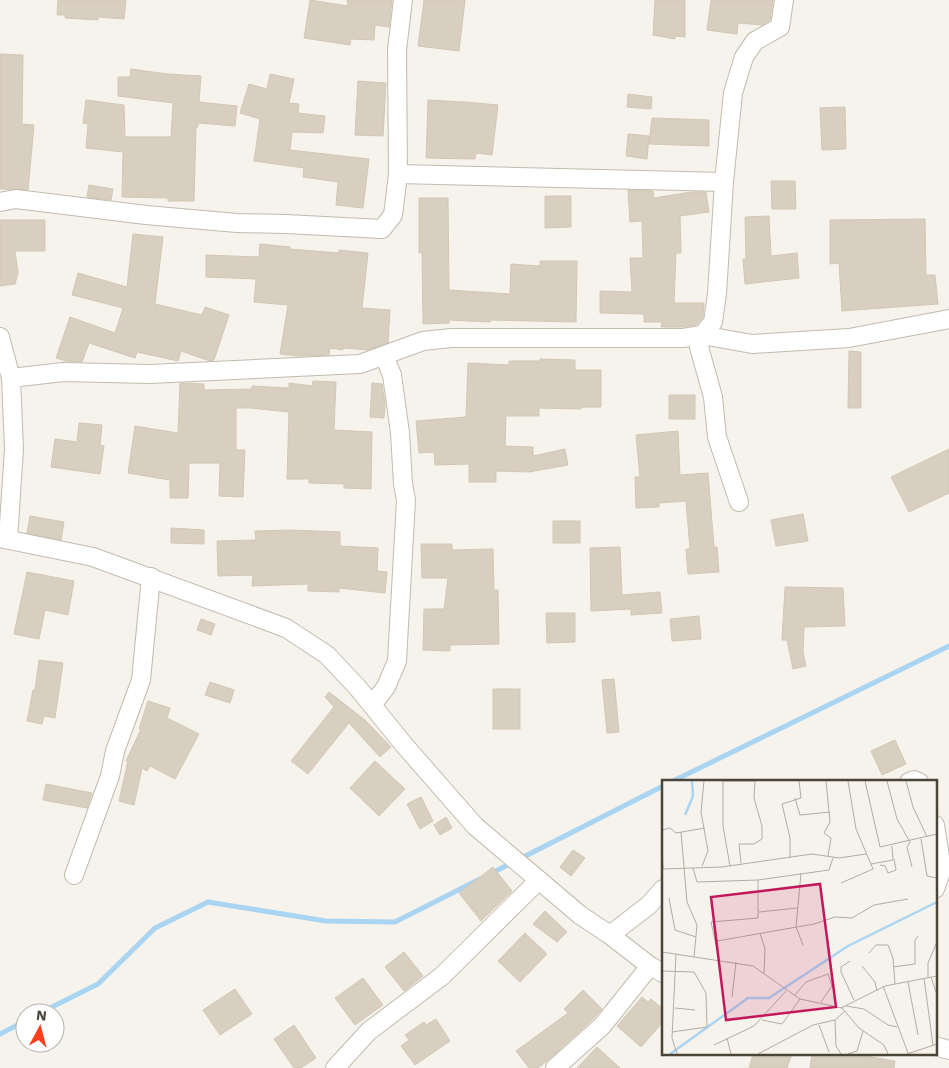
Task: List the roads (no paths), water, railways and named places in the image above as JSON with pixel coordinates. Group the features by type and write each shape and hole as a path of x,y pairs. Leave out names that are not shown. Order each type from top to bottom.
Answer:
{"street":[{"path":"0,202 16,199 146,215 237,223 382,229 392,215 398,174 397,50 404,0"},
{"path":"739,502 716,437 713,397 698,348 702,335 713,322 733,93 744,57 755,40 780,27 784,0"},
{"path":"398,174 724,182"},
{"path":"11,378 63,372 150,374 360,364 423,341 451,338 683,338 702,335 752,344 849,338 949,319"},
{"path":"0,337 11,378 14,450 4,539 93,557 151,577 286,628 327,655 475,826 580,915 657,970 602,1026 555,1068"},
{"path":"372,705 386,687 397,661 406,500 392,375 384,356"},
{"path":"74,875 110,776 115,751 142,680 151,577"},
{"path":"936,831 942,869 936,885"},
{"path":"335,1068 369,1030 442,976 539,880"},
{"path":"610,935 648,905 662,890"},
{"path":"936,1046 949,1050"}],"waterway":[{"path":"675,780 949,646"},
{"path":"492,873 662,787"},
{"path":"60,1003 98,984 155,928 208,902 326,921 395,922 480,879"},
{"path":"0,1034 15,1026"}]}
